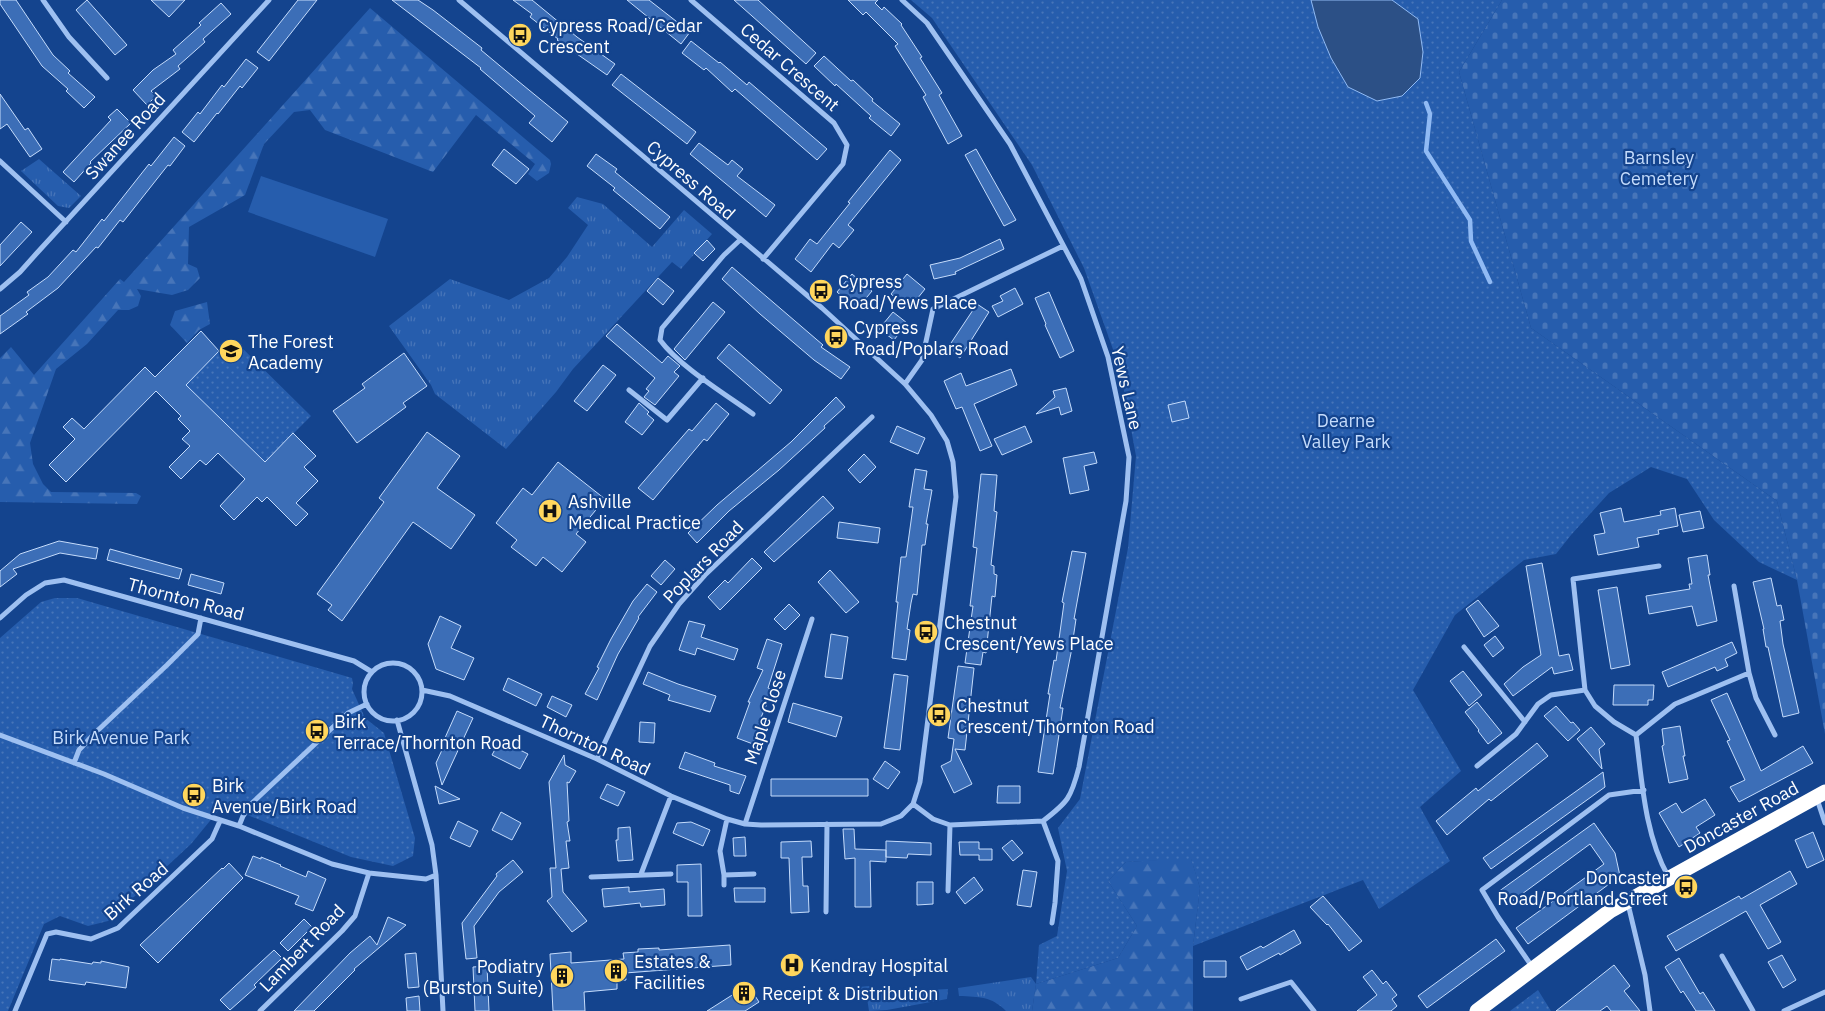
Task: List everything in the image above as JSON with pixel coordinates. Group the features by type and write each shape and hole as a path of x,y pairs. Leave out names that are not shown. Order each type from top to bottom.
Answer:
{"highway":[{"name":"Doncaster Road","path":"1477,1011 1610,911 1821,794"}],"street":[{"name":"Swanee Road","path":"0,289 20,272 268,0"},
{"name":"Cypress Road","path":"459,0 822,308 904,384 931,415 946,441 953,462 957,487 920,782 912,804"},
{"name":"Yews Lane","path":"902,0 927,23 1010,144 1082,279 1108,356 1129,457 1126,501 1079,767 1073,788 1064,805 1043,821"},
{"path":"45,1 69,36 106,78"},
{"name":"Cedar Crescent","path":"695,1 834,123 847,145 843,164 763,259"},
{"path":"0,161 66,222"},
{"path":"740,240 724,255 662,328 660,340 667,350 753,414"},
{"path":"904,384 922,360 933,309 1063,246"},
{"path":"629,390 667,420 703,378"},
{"name":"Poplars Road","path":"597,759 650,646 679,604 705,575 872,417"},
{"path":"1636,735 1614,722 1595,706 1585,690 1573,579 1659,566"},
{"name":"Thornton Road","path":"0,618 26,595 45,583 64,580 354,661 372,672"},
{"path":"1734,586 1749,673 1756,698 1775,735"},
{"path":"74,763 79,750 94,734 168,665 198,634 201,618"},
{"name":"Maple Close","path":"745,824 812,619"},
{"path":"1464,647 1525,722"},
{"path":"385,664 400,664 408,668 420,681 422,690 418,706 405,718 387,720 378,717 367,704 364,694 365,686 372,672 385,664"},
{"path":"1636,735 1675,704 1749,673"},
{"name":"Thornton Road","path":"422,690 450,696 597,759 671,796 727,819 745,824 880,824 901,816 912,804"},
{"path":"1477,766 1516,734 1538,704 1551,696 1585,690"},
{"path":"240,826 243,816 251,804 348,713 367,704"},
{"path":"397,720 432,845 436,875 443,1011"},
{"path":"0,735 220,821 240,826 332,864 369,873 426,879 436,875"},
{"path":"1636,735 1654,848 1669,878"},
{"path":"1533,968 1498,918 1482,890 1609,795 1644,790"},
{"path":"1821,794 1825,823"},
{"path":"641,874 671,796"},
{"path":"912,804 933,819 950,825 1043,821 1058,862 1052,923"},
{"path":"724,885 720,851 727,819"},
{"name":"Birk Road","path":"15,1011 47,934 56,932 91,940 118,928 212,839 220,821"},
{"path":"826,912 827,824"},
{"path":"948,891 950,825"},
{"name":"Lambert Road","path":"260,1011 355,916 369,873"},
{"path":"591,878 671,874"},
{"path":"724,875 754,874"},
{"path":"1628,901 1650,1011"},
{"path":"1722,956 1753,1011"},
{"path":"1241,999 1291,982 1314,1011"},
{"path":"1784,1011 1825,992"}],"green space":[{"name":"Dearne Valley Park","path":"911,0 1502,0 1459,72 1531,328 1777,501 1797,580 1759,562 1714,520 1687,479 1651,467 1609,493 1556,554 1524,560 1455,615 1413,690 1461,771 1420,807 1450,861 1379,909 1363,880 1193,946 1200,888 1191,859 1126,862 1108,881 1137,926 1118,958 1036,984 1039,945 1057,936 1067,871 1058,828 1080,799 1128,548 1136,456 1120,369 1084,268 1032,165 932,18"},
{"name":"Barnsley Cemetery","path":"1502,0 1825,0 1825,734 1797,580 1777,501 1531,328 1459,72"},
{"path":"370,8 550,160 549,173 537,181 528,174 535,164 476,115 433,172 325,130 310,110 294,112 264,144 245,195 189,227 188,264 197,268 200,278 188,290 172,295 137,289 141,296 138,306 129,310 118,310 87,344 56,369 30,443 33,464 43,484 51,492 136,493 141,496 137,504 0,502 0,358 11,347 34,375 120,279 124,282"},
{"path":"39,159 81,196 69,208 58,206 21,171"},
{"path":"261,176 388,219 375,257 248,212"},
{"path":"577,197 603,204 652,247 684,210 712,234 681,269 672,262 573,369 556,392 506,449 435,394 431,385 389,326 450,279 509,300 549,278 567,257 588,225 568,208"},
{"path":"207,302 210,324 199,330 187,343 170,325 175,311"},
{"path":"233,339 311,416 252,475 253,451 195,394 174,397"},
{"name":"Birk Avenue Park","path":"55,598 77,598 352,678 352,689 365,718 384,733 415,838 413,856 393,866 351,857 223,805 191,844 108,921 88,926 60,916 44,924 8,1011 0,1011 0,638 41,602"},
{"path":"1191,858 1200,888 1193,946 1193,1011 1032,1011 1036,984 1118,958 1137,926 1108,881 1126,862"},
{"path":"1031,977 1036,984 1032,1011 1006,1011 990,1000 979,997 959,996 958,988"},
{"path":"869,986 878,993 948,989 947,999 887,1010 869,1011 867,998 859,987"},
{"path":"1538,990 1551,1011 1510,1011"}],"shaded area":[{"path":"1311,0 1392,0 1418,19 1423,52 1420,78 1402,96 1377,101 1348,87 1331,58 1318,27"}],"building":[{"path":"0,0 16,0 53,55 70,71 68,73 95,97 84,108 66,91 68,89 42,66 0,4"},
{"path":"87,0 127,45 115,55 76,10"},
{"path":"151,0 185,0 169,17"},
{"path":"298,0 317,0 269,61 257,52"},
{"path":"392,0 418,0 433,10 482,48 481,50 568,122 552,142 529,123 535,116 481,68"},
{"path":"513,0 532,0 577,37 615,64 607,75 557,40 530,17 532,14"},
{"path":"627,0 649,0 690,32 681,44"},
{"path":"734,0 758,0 816,53 806,64"},
{"path":"848,0 878,0 875,3 882,10 884,7 902,24 942,93 939,95 962,136 948,144 923,97 926,95 895,46 898,44 866,12 863,15"},
{"path":"221,3 231,14 203,39 205,42 178,66 180,69 151,91 156,96 147,105 133,90 153,70 176,54 173,50 201,25 199,23"},
{"path":"691,41 747,85 749,82 827,149 817,160 735,89 732,92 706,68 704,70 682,53"},
{"path":"824,56 851,81 853,80 873,99 872,101 900,124 891,136 814,66"},
{"path":"246,59 258,68 242,88 240,86 194,142 182,132 198,112 200,114 222,85 224,87"},
{"path":"621,74 696,132 687,144 612,85"},
{"path":"0,94 25,130 28,128 42,149 30,157 7,124 0,129"},
{"path":"117,109 131,123 90,162 74,182 63,172 111,120 108,117"},
{"path":"174,137 185,146 123,222 120,220 98,248 96,247 58,288 26,312 28,314 0,334 0,316 29,295 27,292 48,277 73,250 76,252 102,219 104,221 149,164 151,166"},
{"path":"699,143 728,165 732,160 743,169 737,176 775,205 766,217 690,154"},
{"path":"504,149 529,169 516,184 492,165"},
{"path":"976,149 1016,220 1004,226 965,155"},
{"path":"890,150 901,160 848,225 854,230 839,248 833,243 811,272 795,259 810,239 817,244"},
{"path":"596,154 617,169 615,172 670,217 660,229 613,190 615,188 587,166"},
{"path":"21,222 32,232 0,266 0,245"},
{"path":"1000,239 1004,249 955,272 956,274 934,279 930,265 960,258"},
{"path":"707,240 715,249 703,261 694,253"},
{"path":"732,267 823,345 821,347 850,367 841,379 814,360 722,279"},
{"path":"852,274 872,291 857,309 837,292"},
{"path":"907,274 925,289 909,309 891,294"},
{"path":"658,278 674,291 663,305 647,291"},
{"path":"1015,288 1023,304 998,317 992,306 1003,301 1000,296"},
{"path":"1049,292 1074,351 1060,358 1035,298"},
{"path":"713,302 725,312 685,360 674,349"},
{"path":"977,304 989,312 960,358 947,349"},
{"path":"893,312 907,323 894,340 879,329"},
{"path":"617,324 662,363 668,356 680,366 674,372 679,376 655,405 644,397 649,391 646,389 655,378 606,336"},
{"path":"201,331 219,351 186,385 265,462 293,433 316,456 304,467 318,481 296,503 308,514 296,526 267,497 262,502 257,497 234,520 220,506 245,479 218,453 206,465 200,460 181,479 169,467 190,446 182,439 190,431 178,419 181,416 156,391 66,482 49,465 75,439 63,427 72,418 84,429 145,367 155,377"},
{"path":"729,344 782,390 770,404 717,358"},
{"path":"404,353 427,386 403,403 406,407 357,443 333,411 365,388 362,384"},
{"path":"603,365 616,375 587,411 574,401"},
{"path":"1011,369 1017,385 974,404 992,446 980,451 962,407 956,409 944,381 961,373 966,386"},
{"path":"1066,388 1072,411 1061,415 1059,407 1036,414 1055,397 1053,391"},
{"path":"836,397 845,407 824,426 825,428 779,470 729,511 697,543 688,533 717,505 791,442"},
{"path":"1185,401 1189,418 1172,422 1168,405"},
{"path":"639,403 649,412 647,414 654,420 642,435 625,422"},
{"path":"716,403 729,414 707,441 704,439 653,500 638,488 689,429 692,431"},
{"path":"897,426 925,438 918,454 890,442"},
{"path":"1025,426 1032,442 1002,455 994,439"},
{"path":"427,432 460,456 437,488 475,515 451,549 413,522 342,621 328,610 332,605 317,594 384,502 379,498"},
{"path":"1094,452 1097,463 1084,466 1089,490 1070,494 1063,458"},
{"path":"864,454 876,467 860,483 848,470"},
{"name":"Ashville Medical Practice","path":"558,462 605,499 576,534 586,542 562,572 543,557 536,566 511,547 517,540 496,523 523,488 532,495"},
{"path":"915,469 927,471 924,489 932,490 926,524 928,524 925,545 922,545 917,595 913,594 907,629 910,630 906,660 892,658 901,557 906,557 913,507 909,507"},
{"path":"981,474 997,475 994,511 997,512 991,565 994,566 994,574 997,575 995,597 992,596 986,653 983,652 981,665 965,663 973,606 970,606 977,548 973,547"},
{"path":"823,496 834,508 774,562 764,552"},
{"path":"1621,508 1624,522 1661,515 1660,511 1675,508 1678,526 1658,530 1659,534 1637,538 1639,547 1598,555 1594,535 1605,533 1600,513"},
{"path":"1700,511 1704,528 1683,532 1679,515"},
{"path":"839,522 880,528 878,543 837,538"},
{"path":"59,541 98,548 96,559 60,553 13,569 17,574 0,587 0,571 20,554"},
{"path":"110,549 182,569 179,579 107,560"},
{"path":"1072,551 1086,553 1074,619 1076,619 1071,653 1060,708 1063,708 1053,774 1038,772 1050,694 1048,694 1054,660 1056,661 1064,603 1062,602"},
{"path":"1707,555 1710,575 1708,575 1717,621 1697,626 1692,606 1649,614 1646,596 1690,589 1689,584 1692,584 1688,558"},
{"path":"752,558 762,568 720,610 708,597 725,580 728,583"},
{"path":"665,560 675,569 661,585 651,576"},
{"path":"1542,563 1559,656 1569,654 1573,670 1554,674 1552,667 1513,696 1504,684 1523,667 1541,655 1526,566"},
{"path":"830,570 859,602 846,613 818,582"},
{"path":"191,574 224,583 221,594 188,585"},
{"path":"1771,578 1777,606 1781,605 1784,620 1780,621 1783,644 1799,713 1783,717 1753,582"},
{"path":"647,584 657,592 638,617 618,654 597,700 585,694 599,668 597,667 611,639 633,601"},
{"path":"1617,587 1630,665 1611,669 1598,590"},
{"path":"1478,600 1499,626 1484,637 1466,609"},
{"path":"789,604 800,615 785,630 774,619"},
{"path":"440,616 461,626 451,648 474,658 464,680 436,669 428,644"},
{"path":"689,621 705,625 701,637 738,649 734,660 697,648 695,655 679,650"},
{"path":"831,634 848,637 842,679 825,677"},
{"path":"1495,636 1504,648 1493,657 1484,645"},
{"path":"767,639 782,644 768,688 773,690 759,722 761,723 753,744 737,738 750,702 748,702 763,670 757,668"},
{"path":"1732,642 1737,653 1725,659 1728,666 1717,671 1715,667 1668,687 1662,672"},
{"path":"958,666 974,668 965,750 955,749 972,784 954,793 941,766 951,761 954,739 948,738"},
{"path":"1463,671 1482,695 1469,706 1450,681"},
{"path":"648,672 716,696 710,712 668,700 670,695 643,684"},
{"path":"894,674 908,676 900,750 884,748"},
{"path":"508,678 542,694 536,706 503,690"},
{"path":"1614,685 1654,685 1653,700 1648,700 1648,705 1613,705"},
{"path":"1727,693 1761,771 1803,746 1813,763 1739,802 1730,787 1745,780 1727,741 1730,740 1711,700"},
{"path":"552,696 572,705 566,717 547,707"},
{"path":"1477,702 1502,733 1488,744 1465,712"},
{"path":"793,703 842,717 836,737 788,722"},
{"path":"1556,706 1580,730 1568,741 1544,716"},
{"path":"457,711 473,718 442,785 436,763 442,750 440,749"},
{"path":"640,722 655,723 654,743 639,742"},
{"path":"1680,726 1685,756 1683,756 1688,779 1669,783 1662,746 1664,745 1662,729"},
{"path":"1591,727 1605,744 1599,749 1602,769 1577,739"},
{"path":"500,740 528,754 520,769 492,755"},
{"path":"1537,743 1548,756 1491,801 1489,799 1447,835 1436,821 1476,788 1478,791"},
{"path":"685,752 715,763 714,766 746,776 739,794 730,791 730,785 679,768"},
{"path":"564,755 565,765 576,771 569,783 567,782 569,821 567,822 570,841 566,841 569,868 561,869 563,892 587,921 572,932 547,901 552,897 550,868 556,868 549,782"},
{"path":"885,761 900,772 888,789 873,779"},
{"path":"1603,772 1605,787 1491,869 1483,858"},
{"path":"771,779 868,779 868,796 771,796"},
{"path":"607,784 625,792 618,806 600,798"},
{"path":"435,786 460,799 439,804"},
{"path":"998,786 1020,786 1020,803 997,803"},
{"path":"1705,799 1715,815 1696,827 1700,833 1679,847 1659,813 1676,803 1682,813"},
{"path":"501,812 521,823 512,840 492,830"},
{"path":"458,821 478,831 470,847 450,838"},
{"path":"691,822 710,830 703,846 673,833 677,823"},
{"path":"1594,823 1615,853 1620,876 1528,944 1516,928 1604,864 1590,844 1507,905 1498,892"},
{"path":"630,827 633,860 618,861 616,840 618,840 618,828"},
{"path":"843,829 854,829 855,849 886,850 886,862 870,861 871,907 855,907 855,858 845,859"},
{"path":"1813,832 1824,860 1807,868 1795,840"},
{"path":"745,837 746,856 734,856 733,838"},
{"path":"1012,840 1023,853 1013,861 1002,848"},
{"path":"811,841 812,857 802,857 803,886 808,886 809,912 791,913 789,858 781,858 781,842"},
{"path":"886,841 931,843 931,855 908,854 907,858 886,857"},
{"path":"959,842 979,842 979,849 992,849 992,860 979,860 979,855 960,855"},
{"path":"253,856 261,859 261,857 306,877 308,871 326,879 313,911 295,904 299,896 245,875"},
{"path":"513,860 523,872 499,892 474,926 477,958 466,959 462,923 497,876 496,874"},
{"path":"229,863 243,878 158,963 140,945"},
{"path":"701,864 702,916 688,916 688,882 677,882 677,865"},
{"path":"1023,870 1037,872 1031,907 1017,905"},
{"path":"1790,871 1797,884 1760,905 1781,942 1768,949 1746,911 1676,951 1667,936 1739,896 1741,899"},
{"path":"974,877 983,890 965,904 956,892"},
{"path":"917,882 933,882 933,904 917,905"},
{"path":"629,887 629,892 664,889 665,905 641,907 640,903 604,907 602,889"},
{"path":"734,888 765,888 765,902 735,902"},
{"path":"1323,896 1362,941 1349,951 1328,924 1310,907"},
{"path":"388,917 406,925 354,969 314,1011 294,1011 350,953 370,936 377,945"},
{"path":"304,919 312,927 288,951 280,943"},
{"path":"1294,930 1301,943 1247,970 1240,957 1261,946 1263,948"},
{"path":"1496,939 1505,951 1427,1008 1418,996"},
{"path":"730,945 731,965 625,973 626,980 617,981 617,989 584,992 585,1011 553,1011 550,954 571,952 571,963 624,959 623,953 638,952 638,949 659,948 659,950"},
{"path":"274,950 282,958 254,985 256,987 230,1010 220,1000"},
{"path":"416,953 419,987 408,988 405,954"},
{"path":"1782,955 1796,980 1783,988 1768,962"},
{"path":"1679,958 1700,994 1703,992 1715,1011 1696,1011 1683,991 1681,993 1665,967"},
{"path":"52,959 92,964 93,962 101,963 101,961 129,967 126,988 86,982 85,985 49,980"},
{"path":"1204,961 1226,961 1226,977 1204,977"},
{"path":"1614,965 1630,986 1624,991 1640,1011 1611,1011 1607,1006 1600,1011 1556,1011"},
{"path":"487,966 489,1011 475,1011 473,967"},
{"path":"1372,970 1383,984 1386,981 1397,995 1392,999 1397,1006 1391,1011 1357,1011 1377,995 1363,977"},
{"name":"Receipt & Distribution","path":"748,985 759,1002 745,1011 707,1011"},
{"path":"419,996 420,1011 407,1011 406,998"}],"waterway":[{"path":"1426,103 1430,114 1426,151 1470,220 1471,241 1490,282"}],"place":[{"name":"Cypress Road/Cedar Crescent","path":"520,35"},
{"name":"Cypress Road/Yews Place","path":"821,291"},
{"name":"Cypress Road/Poplars Road","path":"836,337"},
{"name":"The Forest Academy","path":"231,351"},
{"name":"Ashville Medical Practice","path":"550,511"},
{"name":"Chestnut Crescent/Yews Place","path":"926,632"},
{"name":"Chestnut Crescent/Thornton Road","path":"939,715"},
{"name":"Birk Terrace/Thornton Road","path":"317,731"},
{"name":"Birk Avenue/Birk Road","path":"194,795"},
{"name":"Doncaster Road/Portland Street","path":"1686,887"},
{"name":"Kendray Hospital","path":"792,965"},
{"name":"Estates & Facilities","path":"616,971"},
{"name":"Podiatry (Burston Suite)","path":"562,976"},
{"name":"Receipt & Distribution","path":"744,993"}]}
